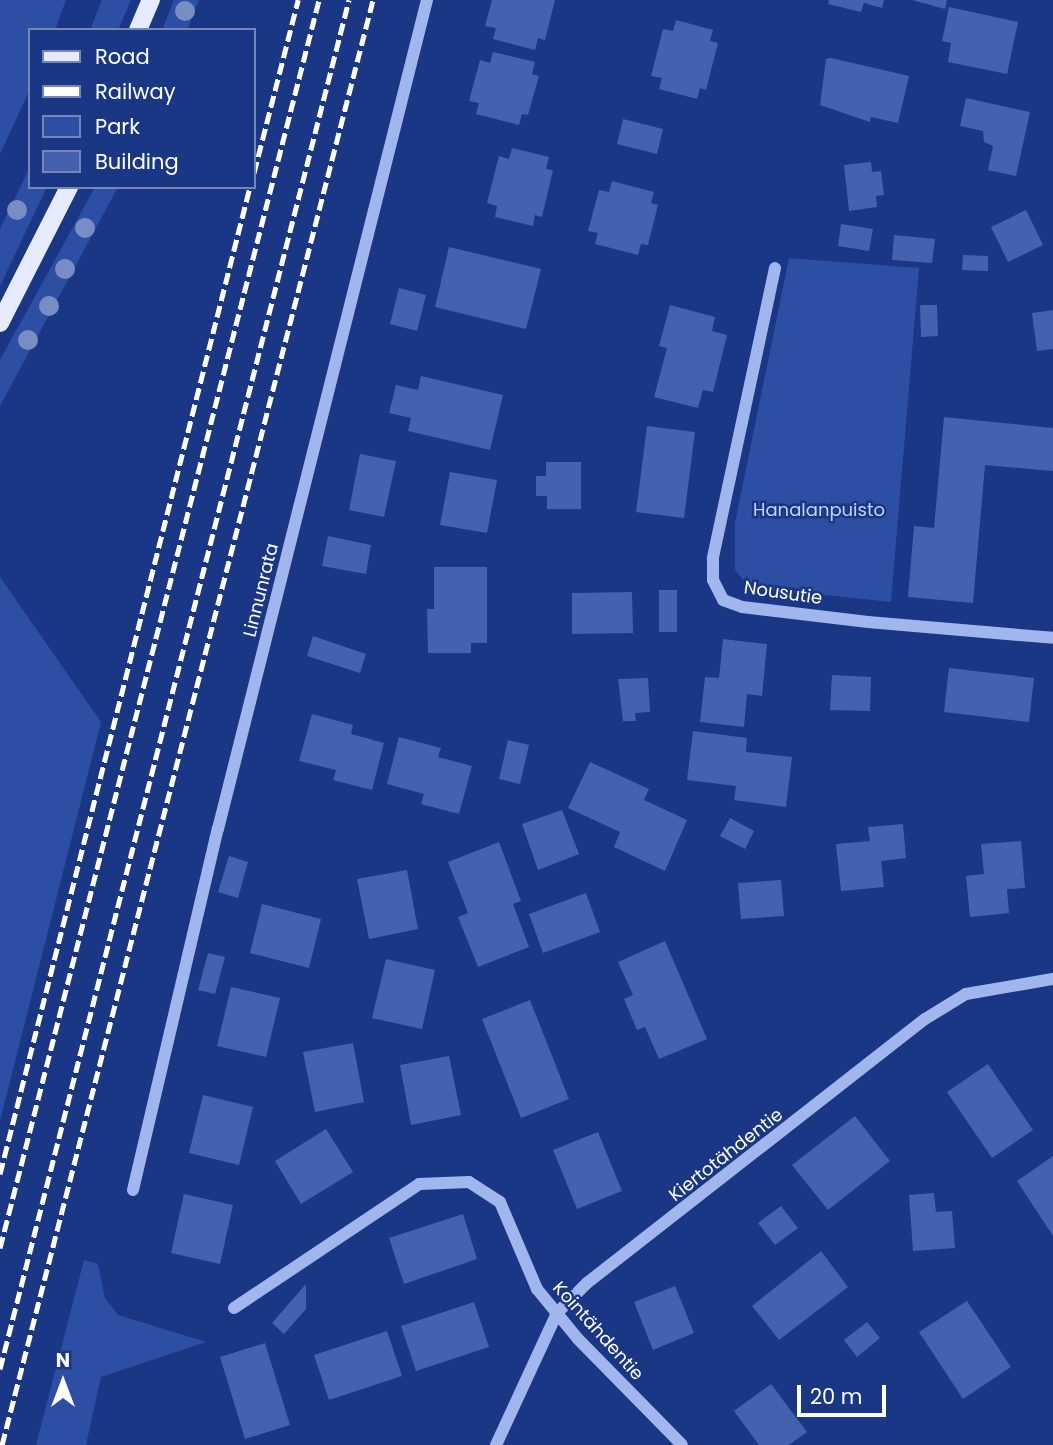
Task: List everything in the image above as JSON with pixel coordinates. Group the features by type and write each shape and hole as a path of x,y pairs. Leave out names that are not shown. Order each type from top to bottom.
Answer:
{"main road":[{"path":"139,28 151,0"},
{"path":"0,323 68,189"}],"street":[{"name":"Linnunrata","path":"133,1190 222,816 427,0"},
{"name":"Nousutie","path":"775,268 713,558 713,580 723,600 742,607 868,622 1053,638"},
{"name":"Kiertotähdentie","path":"496,1445 557,1313 587,1283 748,1161 925,1019 966,994 1053,979"},
{"name":"Kointähdentie","path":"234,1308 396,1196 419,1184 469,1182 500,1202 524,1266 557,1313 682,1445"}],"green space":[{"path":"0,0 66,0 56,28 28,28 28,93 0,154"},
{"path":"102,0 131,0 119,28 91,28"},
{"path":"174,0 199,0 188,28 163,28"},
{"path":"28,171 28,189 46,189 0,286 0,229"},
{"path":"94,189 117,189 0,406 0,360"},
{"name":"Hanalanpuisto","path":"789,258 919,268 891,602 749,587 735,570 735,523"},
{"path":"0,577 101,722 0,1121"},
{"path":"84,1260 98,1264 105,1298 118,1315 206,1342 101,1377 86,1445 36,1445"}],"building":[{"path":"492,0 555,0 545,40 538,38 535,50 493,39 496,28 485,26"},
{"path":"829,0 884,0 882,8 864,3 861,12 828,4"},
{"path":"912,0 947,0 945,9"},
{"path":"949,7 1018,22 1007,74 948,62 951,43 942,41"},
{"path":"676,20 713,30 710,41 718,43 706,90 700,88 697,99 659,89 662,78 651,76 663,29 673,31"},
{"path":"493,52 535,62 532,74 539,76 528,115 522,114 519,125 476,114 479,103 469,101 480,60 490,63"},
{"path":"826,59 909,76 898,123 871,117 870,122 820,105"},
{"path":"966,98 1030,112 1016,176 988,170 993,146 984,142 983,131 960,126"},
{"path":"623,119 663,129 657,154 617,144"},
{"path":"512,148 549,157 546,169 553,170 542,217 535,215 533,226 495,217 497,206 487,203 499,156 509,159"},
{"path":"871,162 872,172 881,171 884,195 876,196 877,207 849,211 844,165"},
{"path":"612,181 654,192 651,203 658,205 648,245 641,244 638,255 595,244 598,233 588,231 599,190 609,192"},
{"path":"1026,210 1043,245 1008,262 991,227"},
{"path":"841,224 873,229 869,251 838,246"},
{"path":"894,235 935,239 932,263 892,260"},
{"path":"449,247 541,269 526,329 435,307"},
{"path":"963,255 988,256 988,271 962,270"},
{"path":"399,288 426,295 417,331 390,324"},
{"path":"670,305 715,317 712,331 727,335 713,392 703,390 698,408 654,397 667,348 659,346"},
{"path":"920,305 937,305 938,336 921,337"},
{"path":"1053,310 1053,349 1037,351 1032,313"},
{"path":"421,376 503,395 490,450 408,431 411,418 389,413 396,385 418,390"},
{"path":"944,417 1053,428 1053,471 985,465 973,603 908,597 914,526 934,528"},
{"path":"647,426 695,432 684,518 636,512"},
{"path":"360,454 396,461 384,517 349,510"},
{"path":"546,462 581,462 581,509 547,509 547,496 536,496 536,476 546,476"},
{"path":"450,472 497,480 487,533 440,525"},
{"path":"328,536 371,545 366,574 322,566"},
{"path":"434,567 487,567 487,643 471,643 471,653 428,653 427,609 434,609"},
{"path":"659,590 677,590 677,632 659,632"},
{"path":"632,592 633,633 572,634 572,593"},
{"path":"313,636 366,654 360,673 307,656"},
{"path":"723,639 767,644 762,696 747,694 744,727 700,722 705,677 719,678"},
{"path":"949,668 1034,678 1029,722 944,712"},
{"path":"832,675 871,677 870,711 830,710"},
{"path":"648,678 650,712 635,713 636,721 623,721 618,679"},
{"path":"312,714 353,725 351,734 384,743 372,790 333,780 336,770 299,761"},
{"path":"693,731 747,738 746,752 792,757 786,807 734,800 736,786 687,780"},
{"path":"399,737 441,748 438,757 472,766 459,814 421,804 424,794 387,784"},
{"path":"508,740 529,745 520,784 499,779"},
{"path":"590,762 649,789 644,800 687,820 665,871 614,847 620,832 568,808"},
{"path":"562,810 579,854 538,870 522,824"},
{"path":"730,818 754,831 745,849 720,836"},
{"path":"903,824 906,858 881,861 884,887 841,891 836,844 870,841 868,827"},
{"path":"1021,841 1025,888 1007,889 1009,913 970,917 966,876 984,874 981,844"},
{"path":"499,842 521,901 513,904 529,947 478,967 458,917 468,913 448,862"},
{"path":"229,856 248,862 238,898 218,892"},
{"path":"407,870 418,929 369,939 357,879"},
{"path":"781,880 784,916 741,919 738,883"},
{"path":"586,893 600,932 543,953 529,914"},
{"path":"262,904 321,919 309,968 250,953"},
{"path":"665,941 707,1039 659,1059 645,1027 637,1030 624,999 633,995 618,962"},
{"path":"208,953 225,957 215,994 198,990"},
{"path":"386,959 435,970 422,1029 372,1018"},
{"path":"231,987 280,998 266,1057 217,1046"},
{"path":"530,1000 569,1099 521,1118 482,1019"},
{"path":"353,1043 364,1102 315,1112 303,1052"},
{"path":"449,1056 461,1115 411,1125 400,1065"},
{"path":"988,1064 1033,1130 992,1158 947,1092"},
{"path":"203,1095 253,1107 239,1165 189,1153"},
{"path":"855,1116 890,1161 828,1210 792,1165"},
{"path":"326,1129 353,1172 301,1204 275,1161"},
{"path":"598,1132 622,1191 577,1209 553,1150"},
{"path":"1053,1156 1053,1236 1017,1181"},
{"path":"934,1193 936,1212 952,1211 955,1248 913,1251 909,1195"},
{"path":"184,1194 233,1205 220,1264 171,1253"},
{"path":"781,1206 798,1228 775,1245 758,1223"},
{"path":"463,1214 477,1259 404,1284 389,1238"},
{"path":"821,1251 848,1287 779,1340 752,1306"},
{"path":"306,1284 306,1309 284,1334 272,1323"},
{"path":"675,1286 694,1333 653,1350 634,1302"},
{"path":"967,1301 1011,1367 963,1399 919,1332"},
{"path":"474,1302 489,1347 416,1371 401,1326"},
{"path":"867,1322 880,1338 857,1357 844,1340"},
{"path":"387,1331 402,1376 329,1400 314,1355"},
{"path":"265,1343 290,1425 245,1439 220,1357"},
{"path":"771,1384 807,1432 789,1445 759,1445 734,1411"}],"railway":[{"path":"256,165 298,0"},
{"path":"0,1248 319,0"},
{"path":"0,1369 349,0"},
{"path":"2,1445 373,0"},
{"path":"0,1174 249,189"}]}
